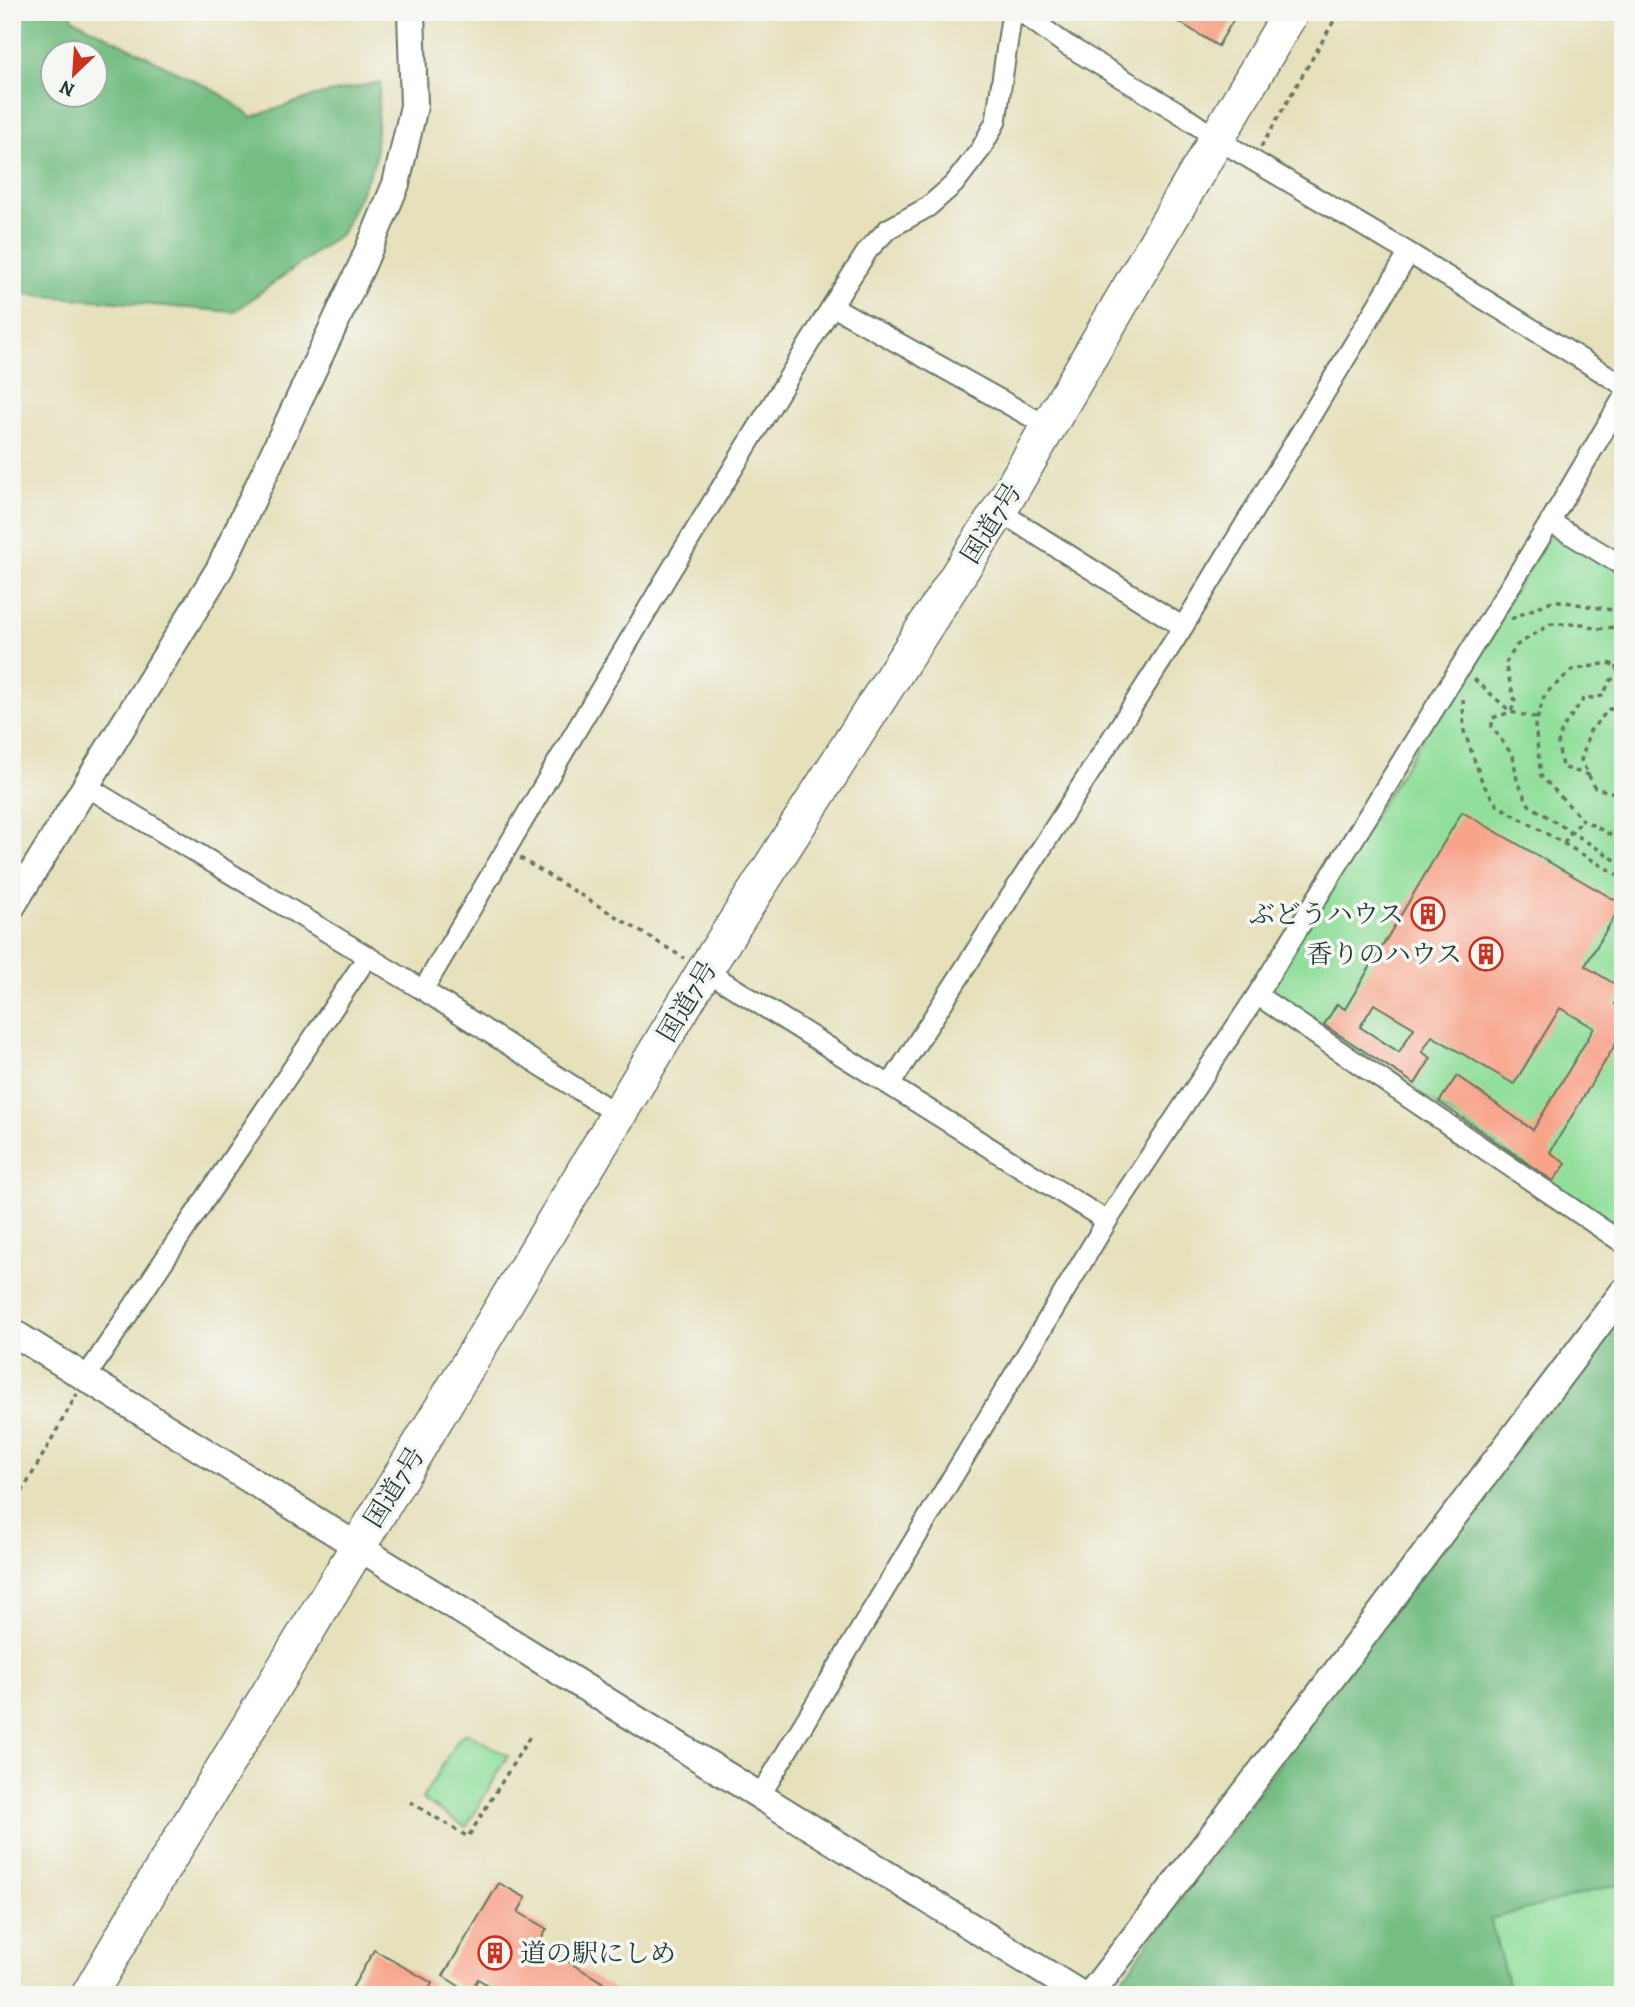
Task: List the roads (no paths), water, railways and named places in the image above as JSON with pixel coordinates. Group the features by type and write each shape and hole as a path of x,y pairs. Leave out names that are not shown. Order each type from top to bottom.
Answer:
{"highway":[{"name":"国道7号","path":"89,1995 164,1866 705,970 999,511 1292,12"}],"street":[{"path":"12,906 220,568 363,263 396,184 414,106 411,12"},
{"path":"423,990 868,250 888,229 928,207 954,184 981,149 996,121 1012,12"},
{"path":"1021,12 1065,44 1178,112 1217,139 1623,385"},
{"path":"891,1085 1183,627 1409,253"},
{"path":"832,306 1049,428"},
{"path":"760,1796 1107,1221 1256,995 1550,522 1623,398"},
{"path":"999,511 1183,627"},
{"path":"1550,522 1623,566"},
{"path":"86,786 423,990 618,1115"},
{"path":"86,1377 368,956"},
{"path":"705,970 1107,1221"},
{"path":"1256,995 1623,1243"},
{"path":"1090,1995 1623,1292"},
{"path":"12,1332 1082,1995"}],"place":[{"name":"ぶどうハウス","path":"1428,914"},
{"name":"香りのハウス","path":"1486,954"},
{"name":"道の駅にしめ","path":"495,1953"}]}
